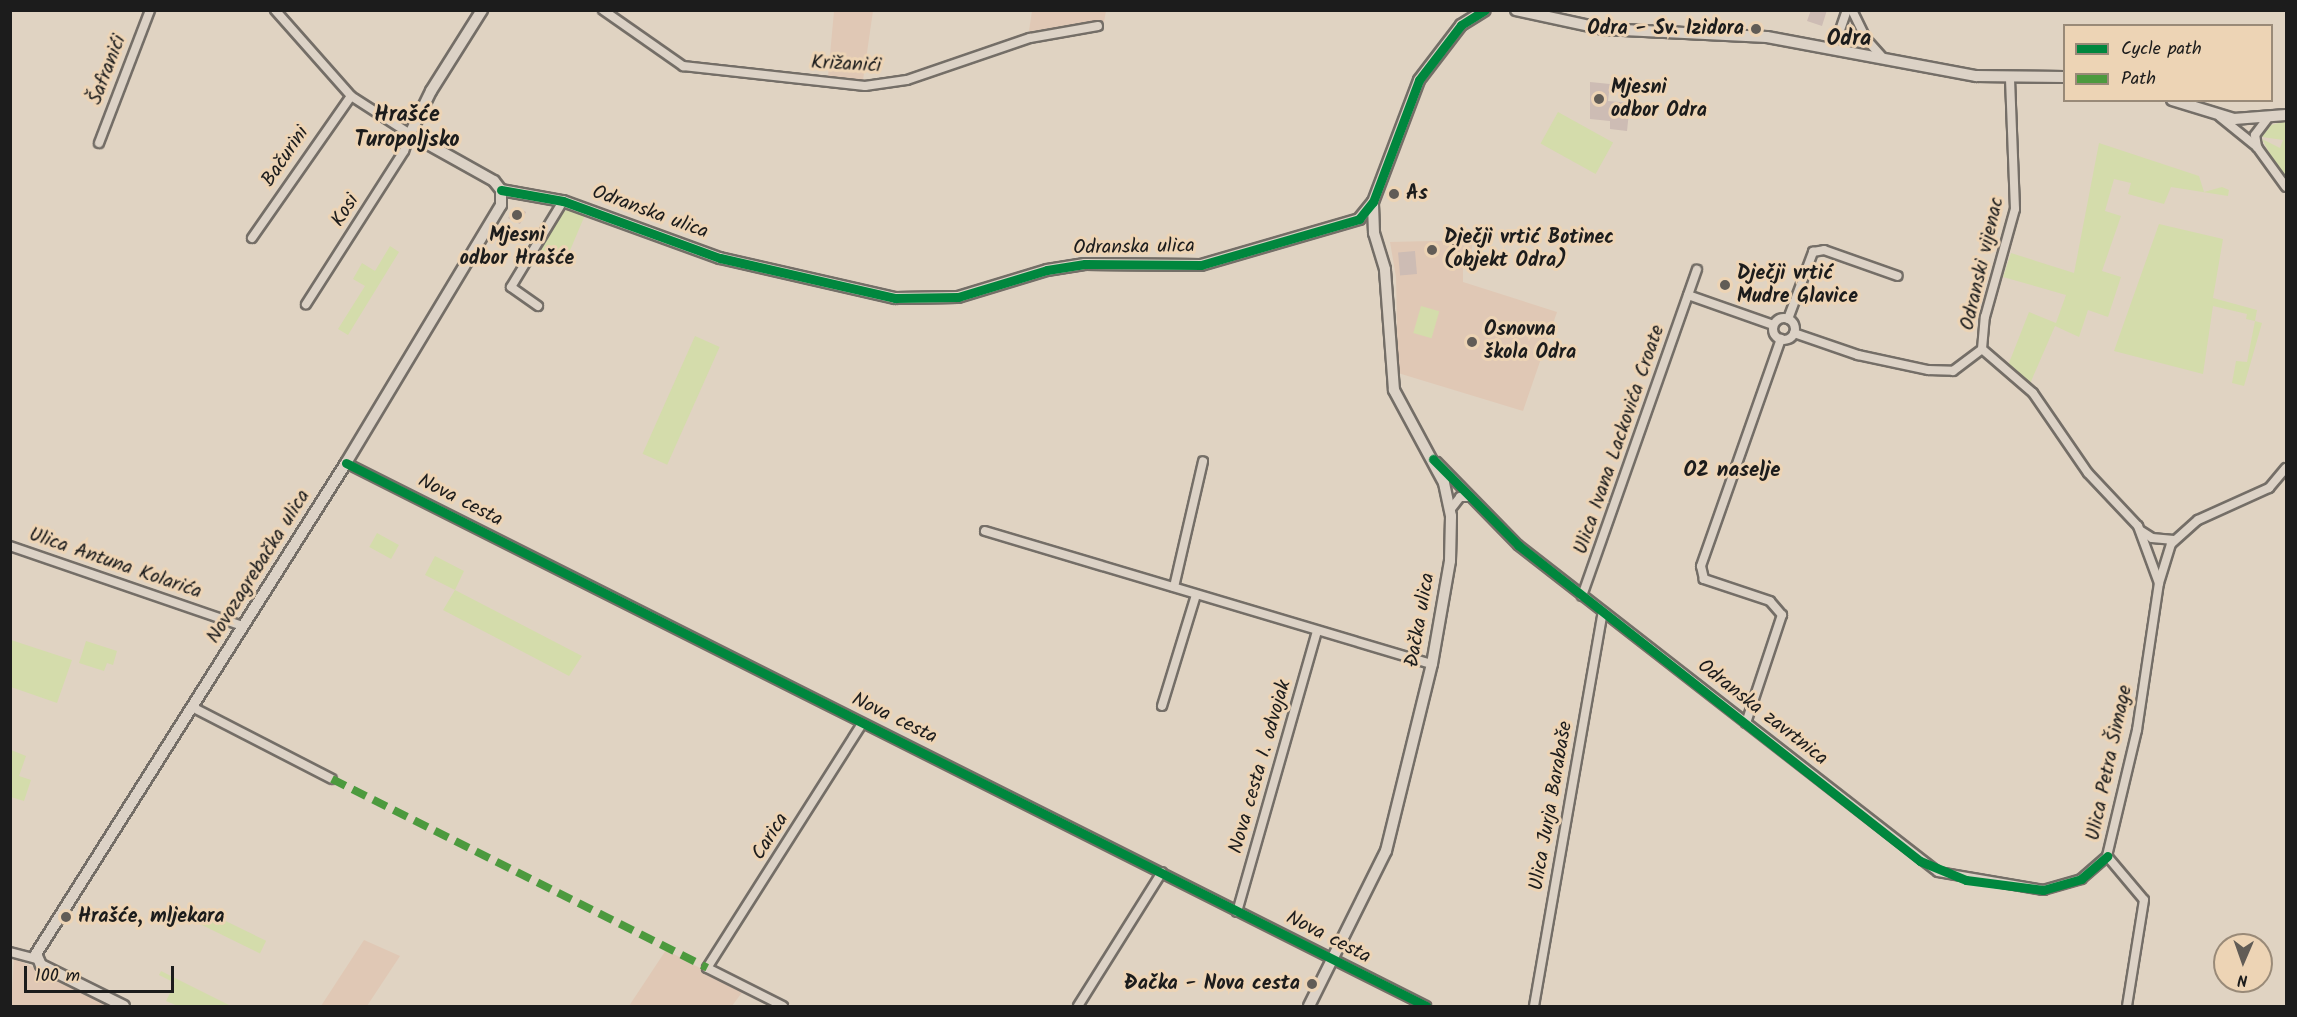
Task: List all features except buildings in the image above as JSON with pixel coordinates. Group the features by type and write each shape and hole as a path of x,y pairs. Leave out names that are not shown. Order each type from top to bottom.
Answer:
{"street":[{"name":"Šafranići","path":"99,143 150,10"},
{"path":"275,10 351,96 410,134 494,181 501,190"},
{"path":"410,134 431,91 482,10"},
{"name":"Križanići","path":"603,10 683,66 865,86 907,80 1030,38 1098,26"},
{"name":"Odranska ulica","path":"501,190 563,201 720,258 882,295 922,300 972,295 1074,266 1201,265 1348,225 1373,202 1419,80 1450,37 1485,10"},
{"path":"1516,10 1583,27 1746,35 1828,47 1959,74 2010,78 2063,77"},
{"path":"1828,47 1839,33 1846,10"},
{"path":"1852,10 1866,39 1882,57"},
{"name":"Odranski vijenac","path":"1794,333 1882,358 1953,371 1982,349 1985,317 2015,209 2010,78"},
{"name":"Bačurini","path":"252,238 351,96"},
{"path":"2178,102 2218,116 2268,118 2286,115"},
{"path":"2218,116 2257,147 2286,187"},
{"path":"2257,147 2255,135 2268,118"},
{"name":"Kosi","path":"306,304 404,151 410,134"},
{"name":"Novozagrebačka ulica","path":"36,959 242,626 346,464 498,210 501,190"},
{"path":"538,306 512,287 563,201"},
{"name":"Đačka ulica","path":"1309,1006 1334,960 1386,851 1432,664 1450,561 1450,510 1433,459 1394,390 1385,269 1374,233 1373,202"},
{"path":"1348,225 1374,233"},
{"path":"1746,723 1782,615 1770,601 1704,579 1701,566 1781,339 1794,333 1788,319 1813,252 1824,250 1898,276"},
{"name":"Ulica Ivana Lackovića Croate","path":"1582,596 1697,270"},
{"path":"1688,295 1773,325 1781,339"},
{"path":"1773,325 1788,319"},
{"name":"Odranski vijenac","path":"1982,349 2033,393 2092,478 2140,530 2152,538 2174,540"},
{"name":"Odranska zavrtnica","path":"1433,459 1518,545 1938,872 2043,890 2081,879 2107,856"},
{"path":"1174,587 1203,461"},
{"name":"Nova cesta","path":"346,464 1426,1006"},
{"path":"2159,583 2174,540 2198,520 2259,495 2286,468"},
{"path":"1450,510 1460,497 1470,497"},
{"name":"Odranski vijenac","path":"2140,530 2159,583"},
{"path":"985,531 1174,587 1196,596 1432,664"},
{"name":"Ulica Antuna Kolarića","path":"10,546 242,626"},
{"name":"Ulica Petra Šimage","path":"2127,1006 2144,900 2107,856 2137,730 2159,583"},
{"path":"1162,706 1196,596"},
{"name":"Ulica Jurja Barabaše","path":"1534,1006 1603,612"},
{"name":"Nova cesta I. odvojak","path":"1236,912 1317,632"},
{"path":"192,707 332,779"},
{"name":"Carica","path":"783,1006 707,968 862,723"},
{"path":"1078,1006 1162,872"},
{"path":"10,952 36,959 124,1006"}],"shaded area":[{"path":"834,11 873,11 863,80 828,77"},
{"path":"1032,11 1106,11 1104,22 1029,31"},
{"name":"Osnovna škola Odra","path":"1473,240 1470,260 1463,259 1463,282 1557,312 1523,411 1398,373 1396,277 1390,242"},
{"path":"364,940 400,956 367,1006 321,1006"},
{"path":"666,950 743,991 732,1006 629,1006"},
{"path":"14,958 112,1006 11,1006"}],"green space":[{"path":"1558,112 1613,143 1596,174 1541,143"},
{"path":"2286,121 2286,184 2262,139 2280,148 2283,140 2262,137 2271,125"},
{"path":"2099,143 2199,176 2204,192 2222,187 2229,190 2228,196 2171,187 2164,204 2128,194 2131,183 2114,179 2105,211 2121,216 2102,271 2121,277 2108,317 2088,310 2079,337 2055,326 2029,386 2007,368 2029,312 2056,323 2066,295 2003,277 2011,253 2074,273"},
{"path":"568,210 585,215 563,267 536,252 559,212"},
{"path":"2159,224 2223,239 2213,298 2257,310 2255,321 2246,319 2247,314 2213,306 2203,374 2114,351"},
{"path":"390,246 399,252 348,335 338,329 365,286 353,279 362,263 375,271"},
{"path":"1421,306 1439,311 1432,338 1413,333"},
{"path":"2255,321 2262,323 2244,386 2232,383 2236,361 2247,362"},
{"path":"695,336 720,347 667,465 643,454"},
{"path":"377,533 399,545 391,559 369,547"},
{"path":"435,556 464,571 455,590 425,575"},
{"path":"455,590 582,656 569,676 443,610"},
{"path":"11,640 72,660 57,703 11,687"},
{"path":"86,641 117,651 113,665 107,663 104,671 79,663"},
{"path":"11,750 26,756 19,776 31,780 24,801 11,797"},
{"path":"205,911 266,941 260,953 199,924"},
{"path":"161,971 231,1006 178,1006 166,1001 175,983 159,975"}],"marked path":[{"path":"332,779 707,968"}],"cycle path":[{"path":"501,190 563,201 720,258 895,298 958,297 1047,270 1085,264 1201,265 1359,219 1373,202 1419,80 1461,25 1485,10"},
{"path":"1433,459 1518,545 1920,861 1966,880 2043,890 2081,879 2107,856"},
{"path":"346,463 1426,1006"}],"place":[{"name":"Odra - Sv. Izidora","path":"1756,29"},
{"name":"Mjesni odbor Odra","path":"1599,99"},
{"name":"As","path":"1394,194"},
{"name":"Mjesni odbor Hrašće","path":"517,215"},
{"name":"Dječji vrtić Botinec (objekt Odra)","path":"1432,250"},
{"name":"Dječji vrtić Mudre Glavice","path":"1725,285"},
{"name":"Osnovna škola Odra","path":"1472,342"},
{"name":"Hrašće, mljekara","path":"66,917"},
{"name":"Đačka - Nova cesta","path":"1312,984"}],"district":[{"name":"Odra","path":"1849,40"},
{"name":"Hrašće Turopoljsko","path":"407,128"},
{"name":"O2 naselje","path":"1732,471"}]}
